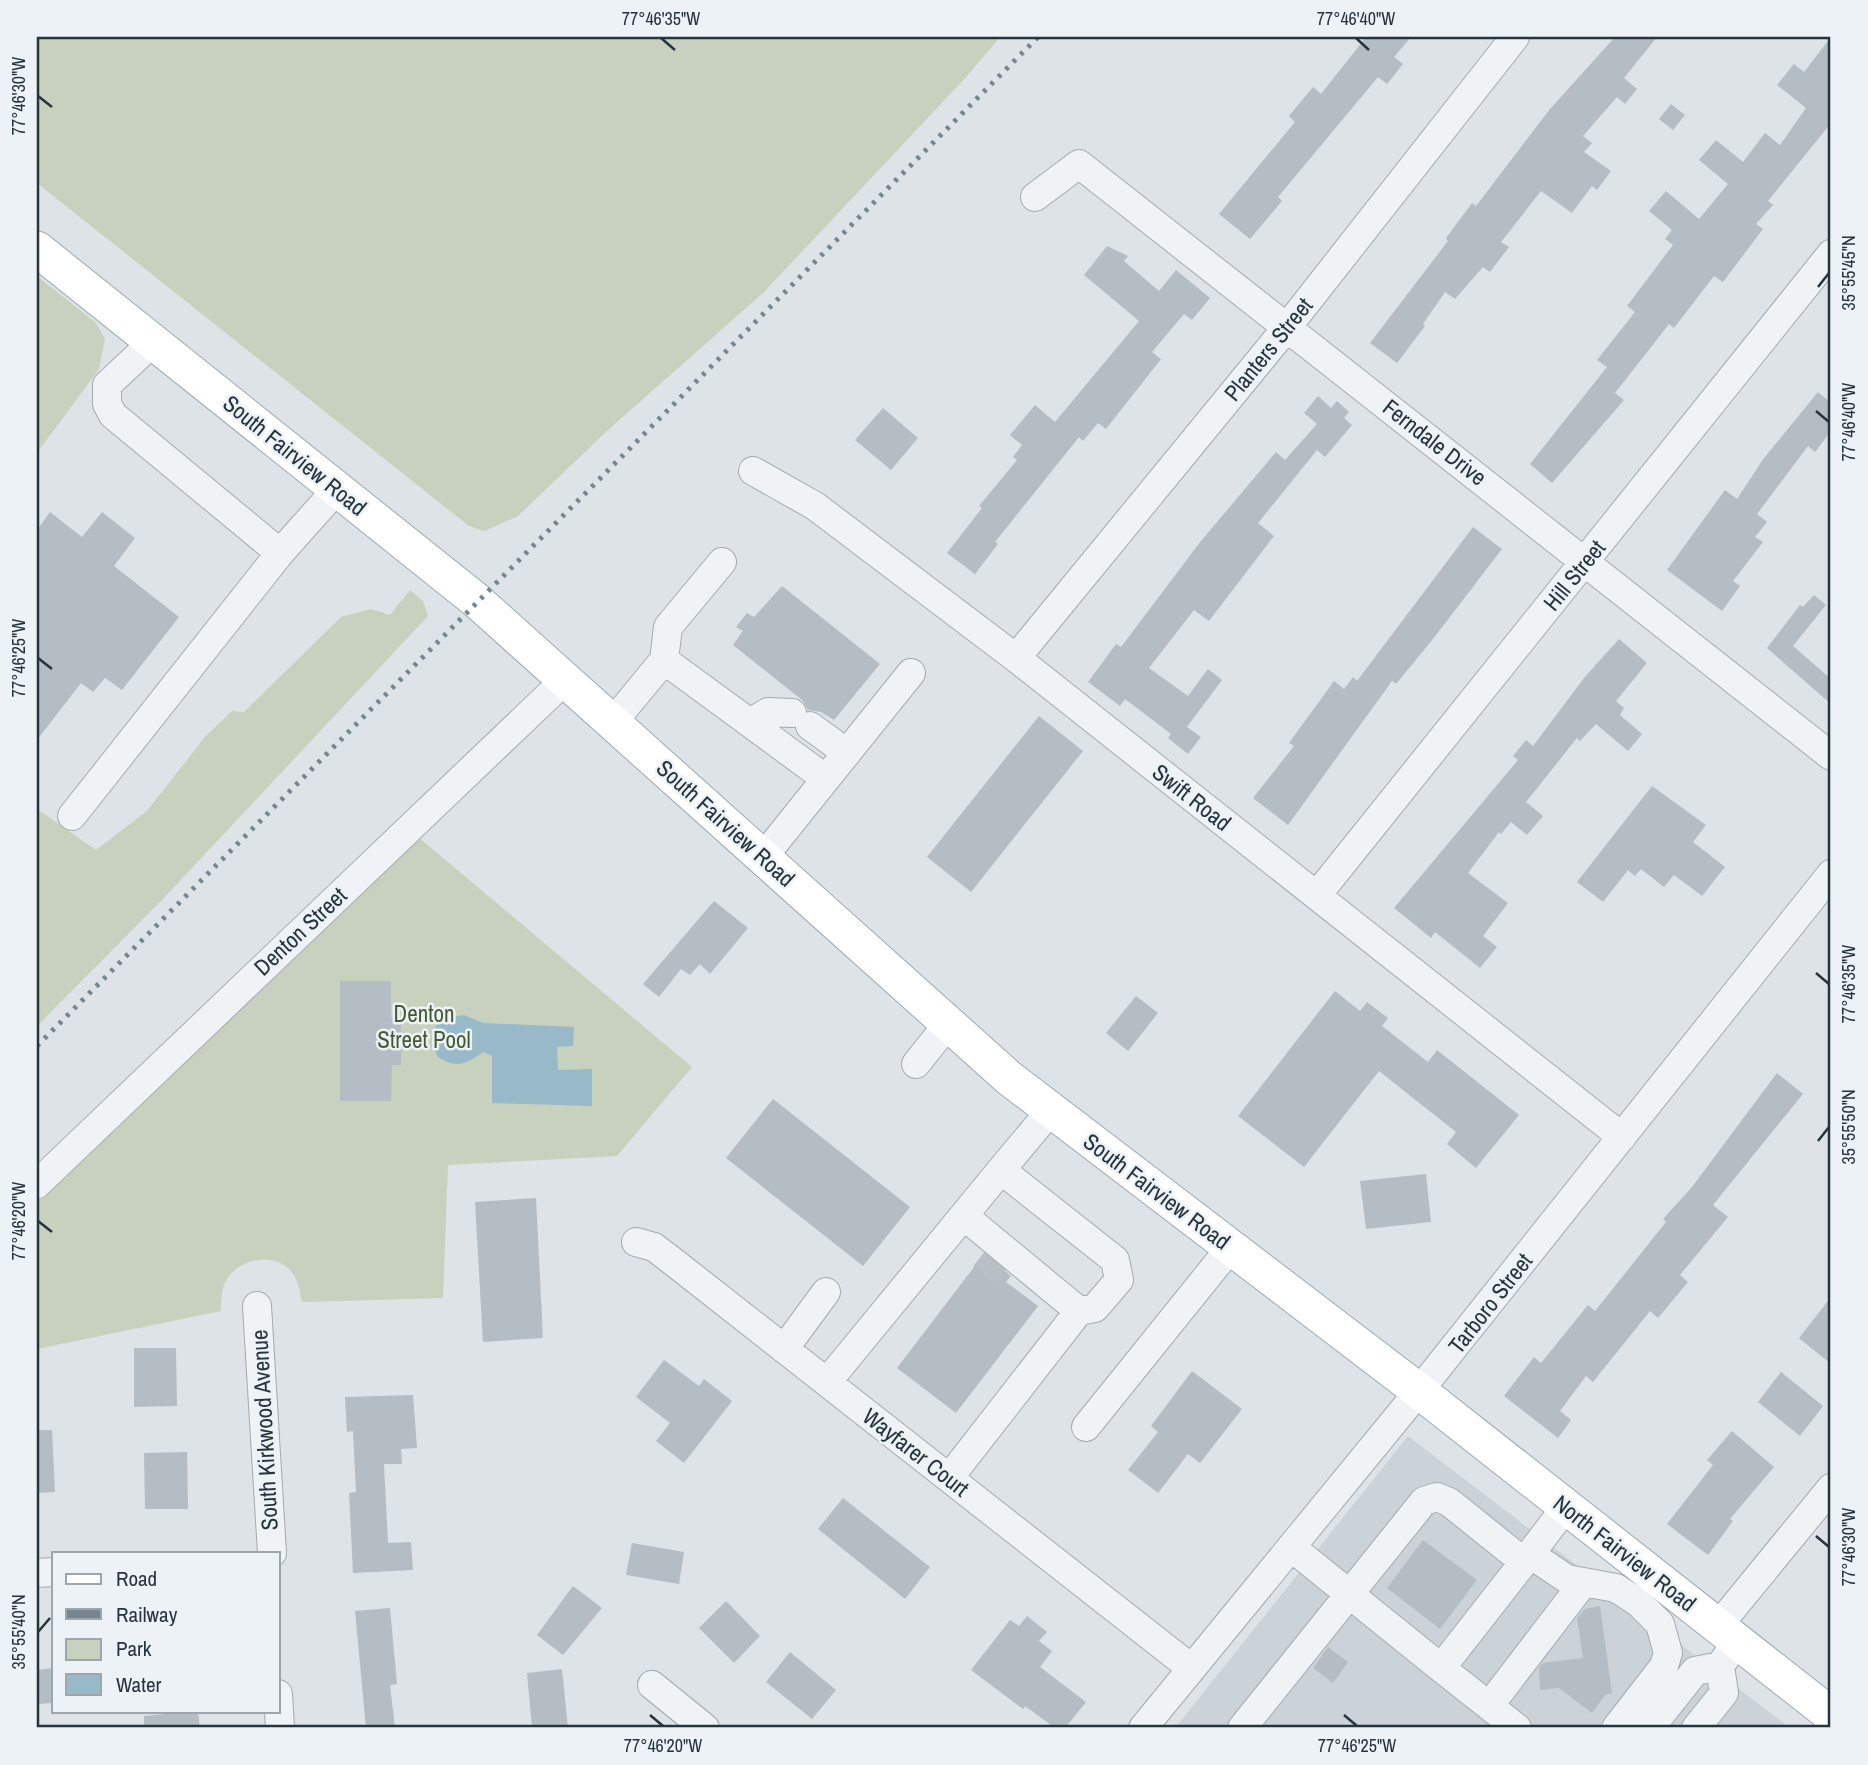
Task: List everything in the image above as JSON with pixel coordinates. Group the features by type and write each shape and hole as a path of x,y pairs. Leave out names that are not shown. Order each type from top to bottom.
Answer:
{"main road":[{"name":"South Fairview Road","path":"37,249 477,601 948,1024 1051,1110 1419,1391"},
{"name":"North Fairview Road","path":"1419,1391 1566,1507 1725,1644 1831,1715"}],"street":[{"name":"Planters Street","path":"1016,658 1288,326 1516,37"},
{"name":"Ferndale Drive","path":"1035,197 1079,164 1831,756"},
{"name":"Hill Street","path":"1317,895 1831,254"},
{"path":"153,342 107,385 107,404 113,415 281,552"},
{"name":"Swift Road","path":"753,471 815,506 1016,658 1622,1137"},
{"path":"72,816 281,552 337,489"},
{"path":"613,722 664,660 668,627 722,562"},
{"path":"664,660 826,779"},
{"path":"764,856 911,673"},
{"name":"Denton Street","path":"37,1184 565,680"},
{"path":"750,723 768,712 801,719 847,753"},
{"name":"Tarboro Street","path":"1143,1728 1419,1391 1831,874"},
{"path":"916,1064 948,1024"},
{"path":"827,1382 969,1219 1001,1170 1051,1110"},
{"path":"949,1478 1079,1311 1096,1308 1119,1280 1115,1260 1001,1170"},
{"path":"969,1219 982,1255"},
{"path":"969,1219 1079,1311"},
{"name":"Wayfarer Court","path":"636,1242 654,1247 1191,1668"},
{"path":"1086,1427 1231,1247"},
{"path":"1010,1277 1041,1280"},
{"path":"784,1349 826,1292"},
{"name":"South Kirkwood Avenue","path":"257,1306 272,1552"},
{"path":"1650,1728 1695,1671 1725,1644 1831,1488"},
{"path":"1242,1728 1424,1501 1437,1497 1450,1502 1527,1558 1567,1578 1616,1588 1639,1603 1660,1624 1667,1639 1668,1653 1664,1666 1616,1728"},
{"path":"1441,1668 1566,1507"},
{"path":"1291,1548 1517,1728"},
{"path":"1489,1706 1584,1582"},
{"path":"1696,1728 1724,1693 1725,1644"},
{"path":"652,1685 705,1728"}],"shaded area":[{"path":"1408,1436 1790,1728 1175,1728"}],"green space":[{"path":"37,37 1000,37 968,75 764,292 608,430 518,516 484,531 469,526 37,183"},
{"path":"37,276 95,322 105,339 99,369 37,453"},
{"path":"410,590 423,601 428,616 161,901 37,1026 37,809 96,850 147,811 205,737 232,711 244,712 341,617 371,609 390,615"},
{"name":"Denton Street Pool","path":"418,837 692,1067 617,1156 448,1165 443,1298 302,1302 291,1271 276,1261 258,1260 240,1266 227,1279 222,1290 221,1311 37,1349 37,1202"}],"water":[{"path":"464,1015 483,1023 574,1027 573,1046 557,1047 558,1070 592,1069 592,1106 492,1103 492,1056 483,1052 472,1060 456,1064 438,1057 434,1048 433,1033 440,1022"}],"building":[{"path":"1366,37 1411,37 1394,57 1403,64 1387,84 1378,77 1278,197 1282,201 1250,239 1219,214 1295,122 1289,116 1313,87 1321,94"},
{"path":"1615,37 1657,37 1624,78 1637,89 1625,104 1617,97 1583,136 1592,143 1584,152 1611,171 1597,190 1592,186 1572,213 1541,191 1501,242 1509,247 1490,272 1483,267 1455,299 1445,292 1423,324 1425,326 1397,363 1370,343 1448,241 1446,238 1472,203 1476,206 1550,109"},
{"path":"1831,37 1831,123 1768,201 1773,205 1756,224 1763,229 1723,282 1714,276 1674,328 1669,324 1615,393 1624,400 1552,483 1530,464 1607,367 1597,360 1635,312 1627,306 1673,245 1665,239 1672,230 1649,211 1666,191 1699,219 1728,184 1699,160 1716,140 1743,162 1765,133 1780,145 1806,108 1777,85 1794,64 1804,72"},
{"path":"1671,104 1685,115 1673,130 1659,119"},
{"path":"1107,246 1128,256 1124,261 1159,291 1176,270 1210,298 1192,320 1184,314 1152,352 1161,359 1106,429 1098,423 1083,441 1079,437 995,542 998,544 975,574 947,553 982,508 979,506 1017,460 1013,457 1022,445 1010,435 1035,405 1055,422 1139,321 1084,275"},
{"path":"1818,392 1831,403 1831,431 1815,452 1808,446 1757,514 1767,522 1755,537 1763,542 1733,581 1740,586 1722,611 1667,570 1725,490 1737,499 1764,458"},
{"path":"1318,396 1331,408 1337,401 1349,412 1344,418 1352,425 1325,457 1317,450 1258,523 1274,536 1209,621 1194,610 1149,668 1188,696 1208,669 1222,680 1187,727 1201,737 1188,754 1168,738 1171,734 1125,699 1120,706 1088,682 1116,644 1121,647 1201,541 1276,452 1285,460 1317,424 1304,413"},
{"path":"883,408 918,438 891,470 855,440"},
{"path":"50,512 82,537 102,512 135,538 114,566 179,617 122,690 105,678 93,692 81,683 37,740 37,530"},
{"path":"1473,527 1502,549 1396,684 1392,681 1288,825 1253,798 1294,746 1289,743 1334,681 1344,689 1353,677 1357,681"},
{"path":"782,586 880,664 834,720 821,712 808,710 802,700 733,645 743,631 736,627 747,613 754,617"},
{"path":"1814,595 1826,605 1793,646 1831,679 1831,704 1767,648 1800,605 1803,607"},
{"path":"1619,639 1647,663 1616,701 1624,708 1620,715 1642,734 1628,751 1596,724 1580,741 1577,738 1526,802 1543,816 1527,835 1511,822 1501,834 1499,832 1468,873 1508,903 1483,936 1497,947 1480,968 1435,932 1431,938 1394,908 1518,760 1513,756 1526,740 1533,746 1584,678"},
{"path":"1039,716 1083,751 971,892 927,857"},
{"path":"1652,786 1706,825 1693,842 1725,867 1702,896 1674,875 1664,887 1641,869 1635,876 1628,870 1603,902 1577,882"},
{"path":"714,901 748,928 710,974 700,964 690,975 681,969 659,997 643,984"},
{"path":"340,981 391,981 391,1018 401,1018 401,1065 392,1065 391,1101 340,1101"},
{"path":"1335,991 1360,1011 1367,1002 1388,1018 1382,1026 1428,1062 1437,1050 1519,1115 1476,1168 1447,1144 1456,1132 1379,1071 1304,1167 1238,1116"},
{"path":"1136,996 1158,1013 1128,1051 1106,1033"},
{"path":"1777,1073 1803,1094 1713,1205 1728,1217 1680,1275 1688,1282 1658,1318 1650,1311 1593,1382 1586,1376 1560,1411 1571,1420 1558,1438 1504,1396 1534,1357 1541,1363 1588,1305 1595,1311 1666,1222 1663,1219 1692,1187"},
{"path":"773,1099 910,1207 863,1266 726,1158"},
{"path":"1426,1174 1431,1222 1366,1229 1360,1181"},
{"path":"536,1198 543,1338 483,1342 475,1202"},
{"path":"984,1254 1011,1276 1006,1282 1038,1306 956,1413 897,1368"},
{"path":"1831,1297 1831,1364 1799,1338"},
{"path":"134,1348 176,1348 177,1406 134,1407"},
{"path":"664,1360 699,1386 704,1379 732,1401 684,1463 656,1441 670,1423 636,1397"},
{"path":"1192,1371 1242,1409 1200,1463 1188,1454 1158,1493 1128,1470 1158,1432 1151,1426"},
{"path":"1781,1372 1823,1406 1800,1436 1758,1402"},
{"path":"413,1395 417,1448 401,1449 402,1464 384,1464 388,1543 411,1542 413,1570 353,1573 349,1493 356,1492 353,1431 347,1432 345,1397"},
{"path":"37,1430 52,1430 55,1492 37,1493"},
{"path":"1732,1431 1774,1467 1730,1519 1733,1521 1708,1555 1667,1524 1713,1465 1707,1460"},
{"path":"187,1452 188,1509 145,1509 144,1453"},
{"path":"843,1498 930,1567 905,1599 818,1529"},
{"path":"1423,1540 1477,1580 1440,1629 1387,1588"},
{"path":"632,1543 684,1552 679,1584 626,1575"},
{"path":"573,1586 602,1608 563,1655 537,1635"},
{"path":"726,1601 760,1636 734,1663 699,1628"},
{"path":"1600,1606 1612,1693 1605,1695 1592,1713 1559,1688 1540,1690 1539,1667 1543,1663 1583,1658 1577,1618 1585,1609"},
{"path":"390,1608 397,1684 390,1685 395,1728 366,1728 355,1611"},
{"path":"1027,1616 1047,1632 1039,1641 1052,1651 1040,1667 1086,1702 1065,1728 1055,1728 1025,1706 1023,1709 971,1670 1010,1620 1019,1626"},
{"path":"1328,1647 1348,1662 1333,1683 1313,1668"},
{"path":"790,1652 836,1690 812,1719 766,1682"},
{"path":"52,1668 52,1703 37,1704 37,1670"},
{"path":"562,1669 568,1728 532,1728 527,1673"},
{"path":"198,1712 200,1728 144,1728 144,1716"}],"tunnel":[{"path":"982,1255 1010,1277"}],"railway":[{"path":"37,1046 1038,37"}]}
